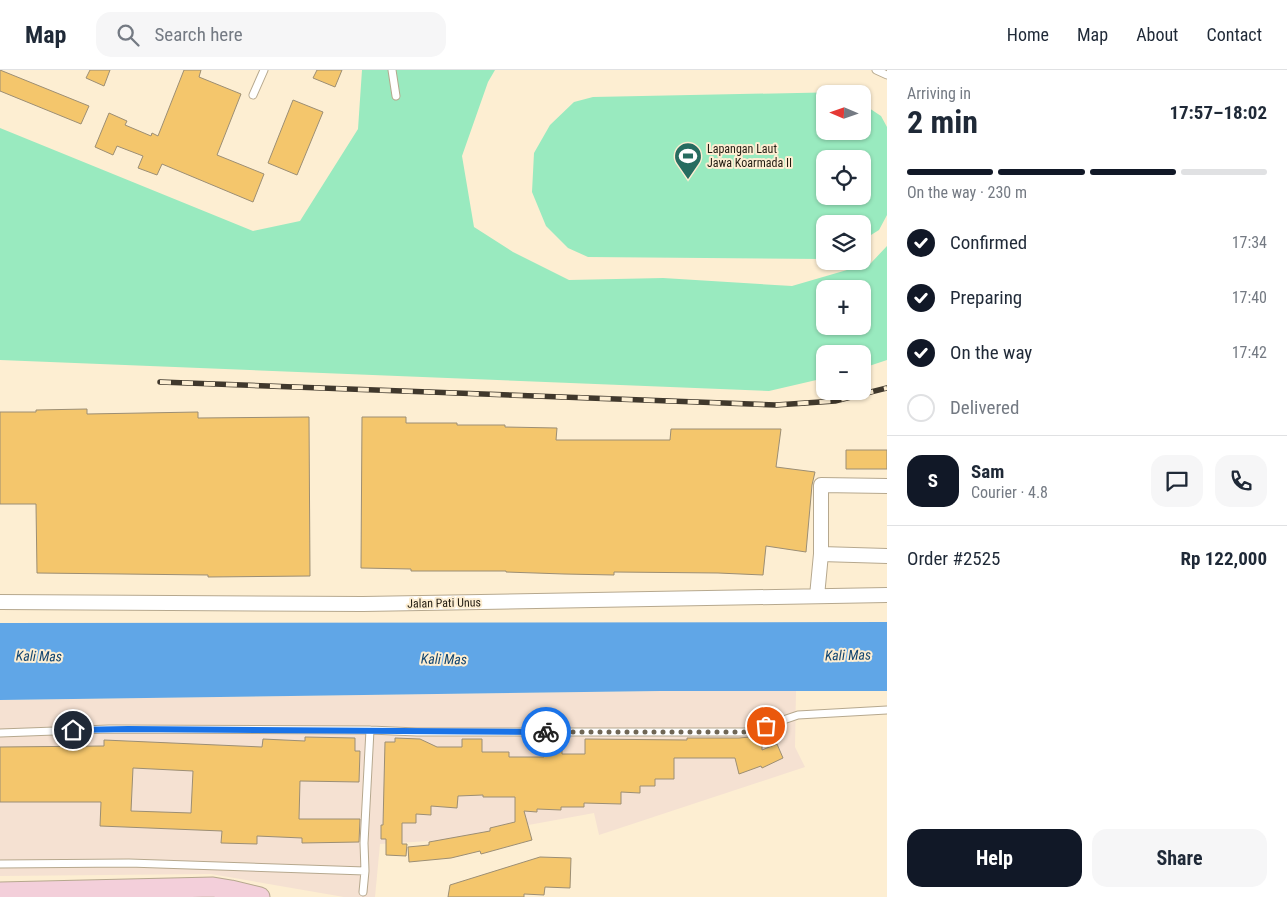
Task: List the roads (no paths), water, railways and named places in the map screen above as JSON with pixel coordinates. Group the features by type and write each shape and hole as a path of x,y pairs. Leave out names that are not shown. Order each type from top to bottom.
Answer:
{"street":[{"path":"817,596 821,554 822,485 887,486"},
{"path":"821,554 887,556"},
{"name":"Jalan Pati Unus","path":"0,602 363,604 887,595"},
{"path":"0,892 213,887 252,896"}],"lane":[{"path":"253,96 264,70"},
{"path":"392,70 396,96"},
{"path":"876,70 887,75"},
{"path":"0,733 109,729 370,730 417,732 748,732 798,715 887,710"},
{"path":"363,892 370,730"},
{"path":"0,864 129,863 365,871"}],"water":[{"name":"Kali Mas","path":"887,622 887,691 660,691 0,700 0,623"}],"railway":[{"path":"160,382 776,405 835,401 887,388"}],"place":[{"name":"Lapangan Laut Jawa Koarmada II","path":"688,180"}]}
